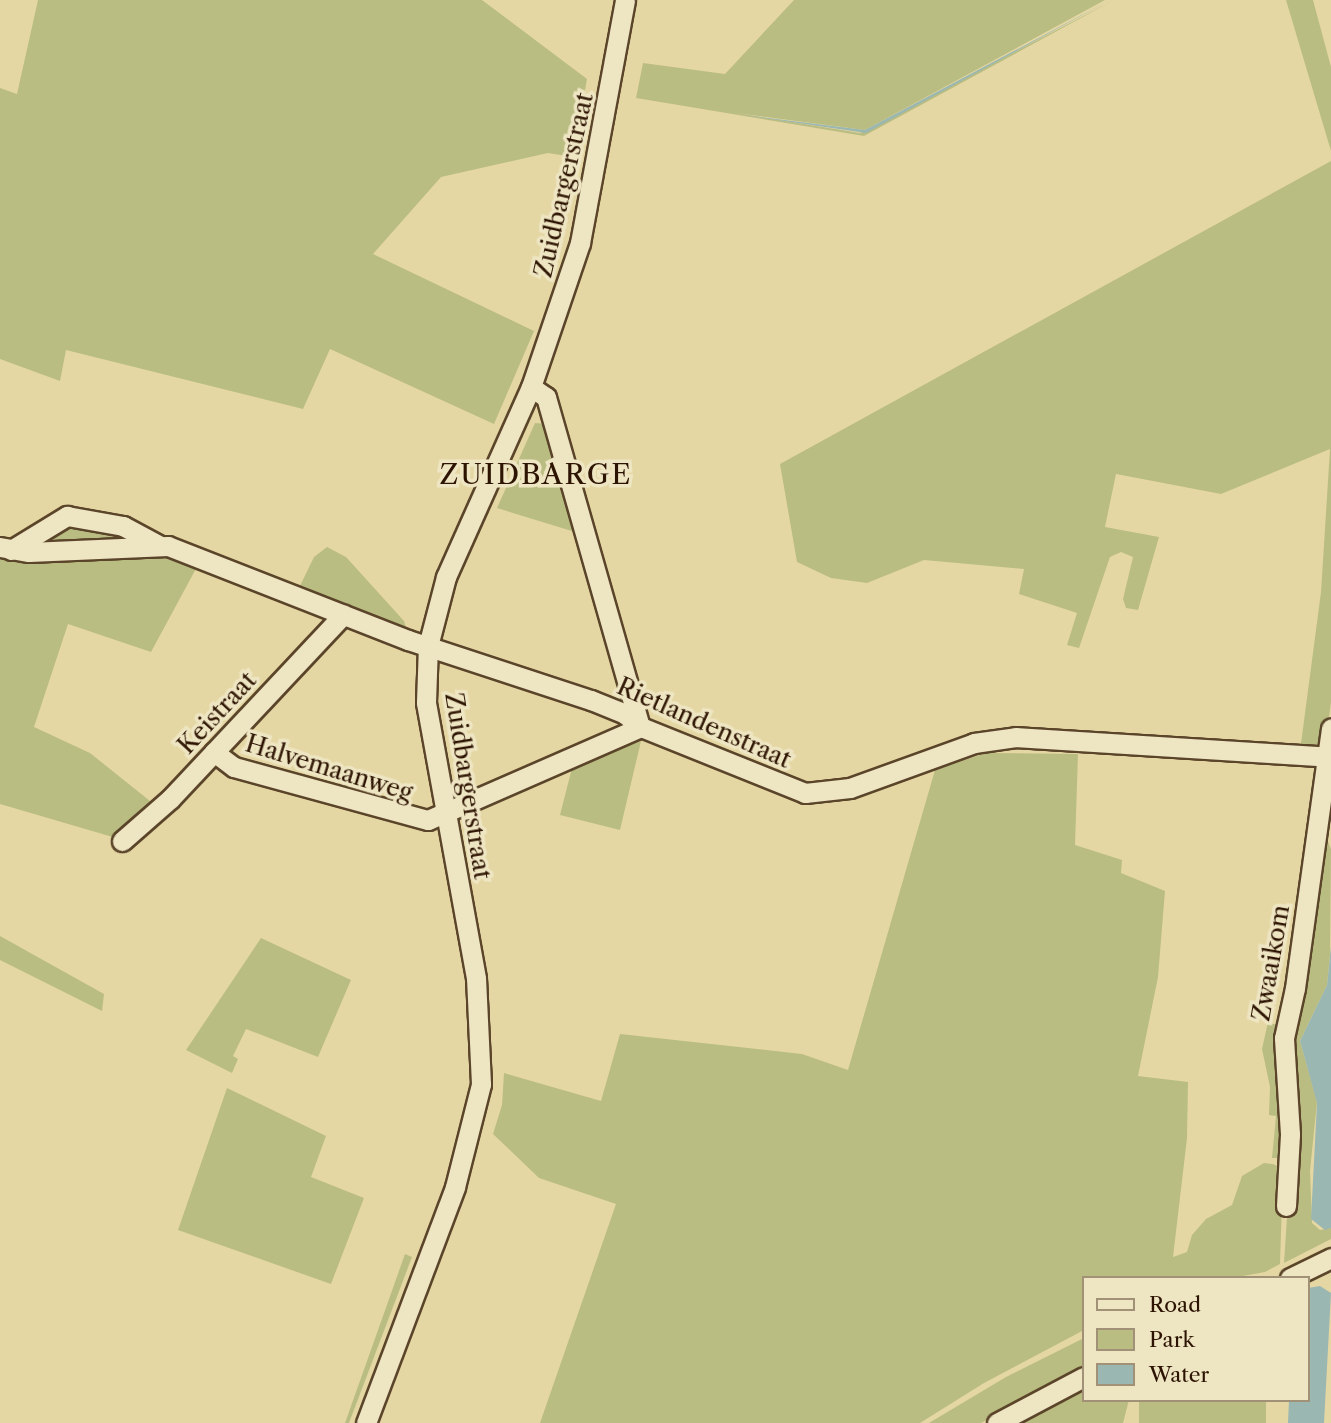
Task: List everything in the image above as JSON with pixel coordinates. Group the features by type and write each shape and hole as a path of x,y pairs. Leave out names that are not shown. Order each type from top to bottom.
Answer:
{"street":[{"name":"Zuidbargerstraat","path":"366,1423 455,1187 481,1084 476,978 426,702 428,646 446,577 531,387 580,243 625,0"},
{"path":"531,387 546,397 641,727"},
{"name":"Rietlandenstraat","path":"6,548 67,516 123,526 158,545 343,615 591,700 619,711 641,727 783,788 813,793 850,788 974,743 1016,737 1328,757"},
{"name":"Rietlandenstraat","path":"6,548 55,552 158,545"},
{"name":"Keistraat","path":"122,841 214,752 343,615"},
{"name":"Halvemaanweg","path":"214,752 234,767 414,819 446,815 641,727"},
{"name":"Zwaaikom","path":"1286,1206 1290,1134 1283,1038 1302,940 1331,728"},
{"path":"1294,1276 1331,1258"},
{"path":"997,1423 1082,1378"}],"green space":[{"path":"38,0 482,0 587,79 573,157 548,153 441,177 373,254 534,331 494,424 330,349 303,409 66,350 60,381 0,359 0,88 17,94"},
{"path":"794,0 1105,0 865,130 736,113 860,133 1114,0 864,136 636,98 643,63 725,74"},
{"path":"1286,0 1313,0 1331,67 1331,151"},
{"path":"1331,161 1331,702 1327,733 1318,747 1300,751 1321,592 1330,449 1221,494 1116,474 1105,527 1159,537 1138,610 1126,608 1123,599 1133,557 1121,552 1110,557 1079,648 1067,645 1077,613 1019,594 1024,569 924,560 867,583 831,578 797,562 780,464"},
{"path":"535,423 546,424 577,510 575,532 497,508"},
{"path":"55,523 145,537 21,546"},
{"path":"327,547 346,557 404,621 408,634 299,588 314,557"},
{"path":"158,554 198,565 151,652 68,624 34,727 90,753 150,801 116,838 0,804 0,556 36,561"},
{"path":"641,741 620,830 560,815 572,768"},
{"path":"986,753 1078,754 1075,845 1122,860 1121,873 1165,891 1158,977 1138,1076 1188,1082 1187,1138 1173,1257 1187,1252 1192,1235 1206,1219 1232,1205 1242,1176 1264,1163 1283,1169 1280,1264 1265,1272 1243,1276 1082,1276 1082,1331 984,1383 920,1423 540,1423 616,1204 539,1178 493,1134 502,1105 504,1073 601,1101 620,1034 802,1054 848,1070 935,770"},
{"path":"1320,822 1331,849 1330,955 1327,985 1300,1041 1317,1102 1310,1171 1312,1223 1320,1230 1331,1228 1331,1239 1284,1263 1288,1202 1286,1084"},
{"path":"0,936 104,994 102,1011 0,960"},
{"path":"261,938 351,980 318,1057 246,1029 233,1056 238,1059 232,1073 186,1050"},
{"path":"1268,1022 1279,1026 1281,1157 1276,1158 1272,1158 1276,1116 1269,1115 1270,1087 1262,1049"},
{"path":"227,1088 326,1136 311,1177 364,1198 331,1284 178,1230"},
{"path":"405,1254 412,1257 349,1423 345,1423"},
{"path":"1082,1339 1082,1370 981,1423 929,1423 1006,1377"},
{"path":"1082,1387 1082,1402 1128,1402 1123,1423 1015,1423"},
{"path":"1139,1402 1266,1402 1266,1423 1139,1423"}],"water":[{"path":"1110,0 866,133 736,114 865,130"},
{"path":"1331,946 1331,1228 1325,1230 1311,1219 1317,1103 1300,1041 1327,985"},
{"path":"1320,1286 1331,1293 1324,1423 1288,1423 1289,1402 1310,1402 1310,1288"}],"district":[{"name":"ZUIDBARGE","path":"536,474"}]}
